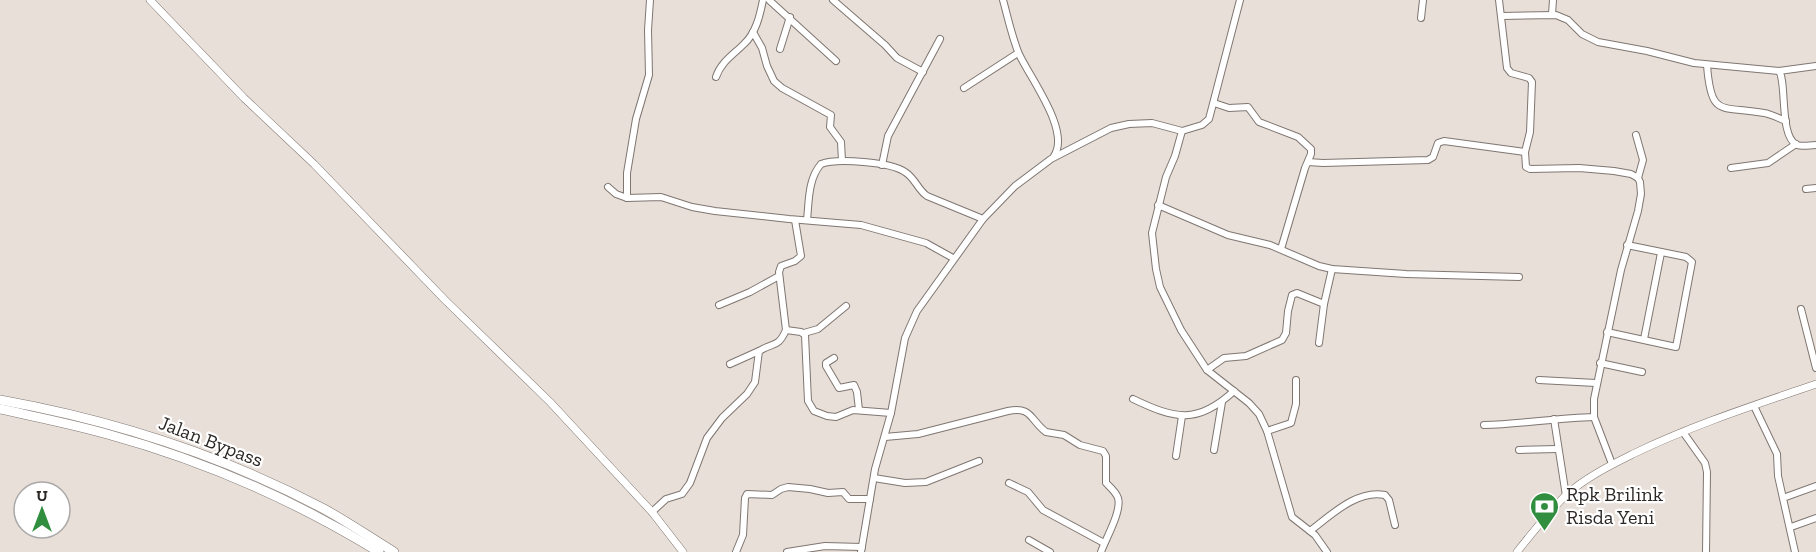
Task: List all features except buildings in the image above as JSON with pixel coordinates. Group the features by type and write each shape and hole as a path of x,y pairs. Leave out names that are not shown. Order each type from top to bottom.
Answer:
{"highway":[{"name":"Jalan Bypass","path":"0,400 51,410 140,434 245,473 321,508 394,552"},
{"name":"Jalan Bypass","path":"0,410 109,435 177,457 248,484 380,552"}],"street":[{"path":"150,0 244,98 314,164 445,300 550,402 652,512 683,552"},
{"path":"627,198 627,173 636,119 649,75 650,0"},
{"path":"716,77 728,57 746,42 753,32 764,0"},
{"path":"769,0 836,61"},
{"path":"833,0 885,45 889,52 923,72"},
{"path":"1003,0 1018,53 1043,97 1057,130 1058,148 1051,159"},
{"path":"787,552 825,546 861,551 874,478 891,413 901,353 910,321 983,219 1015,186 1051,159 1118,126 1152,123 1182,131 1209,119 1240,0"},
{"path":"1421,18 1423,0"},
{"path":"1499,0 1507,69 1511,73 1529,78 1532,82 1530,132 1525,152 1526,167 1530,169 1579,168 1614,171 1631,174 1638,178"},
{"path":"1552,14 1553,0"},
{"path":"1502,15 1552,14 1568,20 1582,34 1598,42 1707,65 1779,71 1816,66"},
{"path":"780,49 790,17"},
{"path":"753,32 762,48 774,81 788,92 831,115 831,127 841,142 842,160"},
{"path":"882,165 888,136 940,39"},
{"path":"964,88 1018,53"},
{"path":"1707,65 1708,86 1712,99 1723,109 1767,113 1785,121"},
{"path":"1779,71 1782,76 1785,121 1792,141 1796,144 1816,146"},
{"path":"1214,103 1229,108 1248,107 1259,122 1298,138 1311,149 1281,249"},
{"path":"1182,131 1158,205 1152,233 1160,287 1181,330 1207,369 1255,409 1267,431 1292,517 1310,531 1327,552"},
{"path":"1612,464 1594,417 1596,383 1627,245 1641,194 1638,178 1643,160 1636,135"},
{"path":"1308,162 1428,160 1433,157 1438,143 1444,141 1525,152"},
{"path":"1731,168 1768,163 1796,144"},
{"path":"807,220 815,171 821,164 842,160 893,166 908,174 927,196 983,219"},
{"path":"608,187 616,194 627,198 661,197 692,207 795,220 861,225 926,243 954,258"},
{"path":"1806,189 1816,188"},
{"path":"1158,205 1228,236 1281,249 1319,266 1332,269 1406,274 1519,277"},
{"path":"730,364 779,343 786,330 779,276 782,266 801,256 795,220"},
{"path":"1607,332 1676,347 1692,262 1686,257 1627,245"},
{"path":"1644,339 1661,253"},
{"path":"1320,343 1324,304 1332,269"},
{"path":"719,305 779,276"},
{"path":"1207,369 1224,358 1246,356 1282,340 1286,333 1292,295 1303,295 1324,304"},
{"path":"786,330 804,333 818,329 846,306"},
{"path":"1801,309 1816,368"},
{"path":"804,333 808,401 811,407 820,414 836,417 848,411 859,410 891,413"},
{"path":"652,512 666,499 682,494 690,483 707,438 755,382 759,351"},
{"path":"834,358 826,363 826,366 839,388 854,386 859,410"},
{"path":"1600,363 1642,372"},
{"path":"1267,431 1291,423 1296,404 1296,380"},
{"path":"1539,380 1596,383"},
{"path":"1517,552 1531,533 1566,496 1612,464 1683,432 1816,384"},
{"path":"1133,399 1163,413 1182,416 1204,411 1222,402 1234,391"},
{"path":"1214,450 1222,402"},
{"path":"1754,406 1777,454 1778,476 1795,552"},
{"path":"885,437 910,436 1008,411 1025,410 1046,432 1064,435 1080,445 1100,450 1106,454 1106,481 1117,495 1118,502 1116,514 1101,552"},
{"path":"1176,456 1182,416"},
{"path":"1484,425 1525,424 1554,419 1594,417"},
{"path":"1554,419 1566,496"},
{"path":"1683,432 1705,463 1707,472 1706,552"},
{"path":"1519,450 1558,449"},
{"path":"874,478 905,483 926,482 979,461"},
{"path":"1009,483 1028,492 1043,510 1104,543"},
{"path":"1783,498 1816,486"},
{"path":"736,552 743,535 747,494 772,495 781,489 793,487 828,494 843,492 849,499 870,499"},
{"path":"1310,531 1352,501 1363,496 1381,494 1389,500 1395,525"},
{"path":"1791,527 1816,518"},
{"path":"1029,540 1050,552"}],"place":[{"name":"Rpk Brilink Risda Yeni","path":"1545,532"}]}
